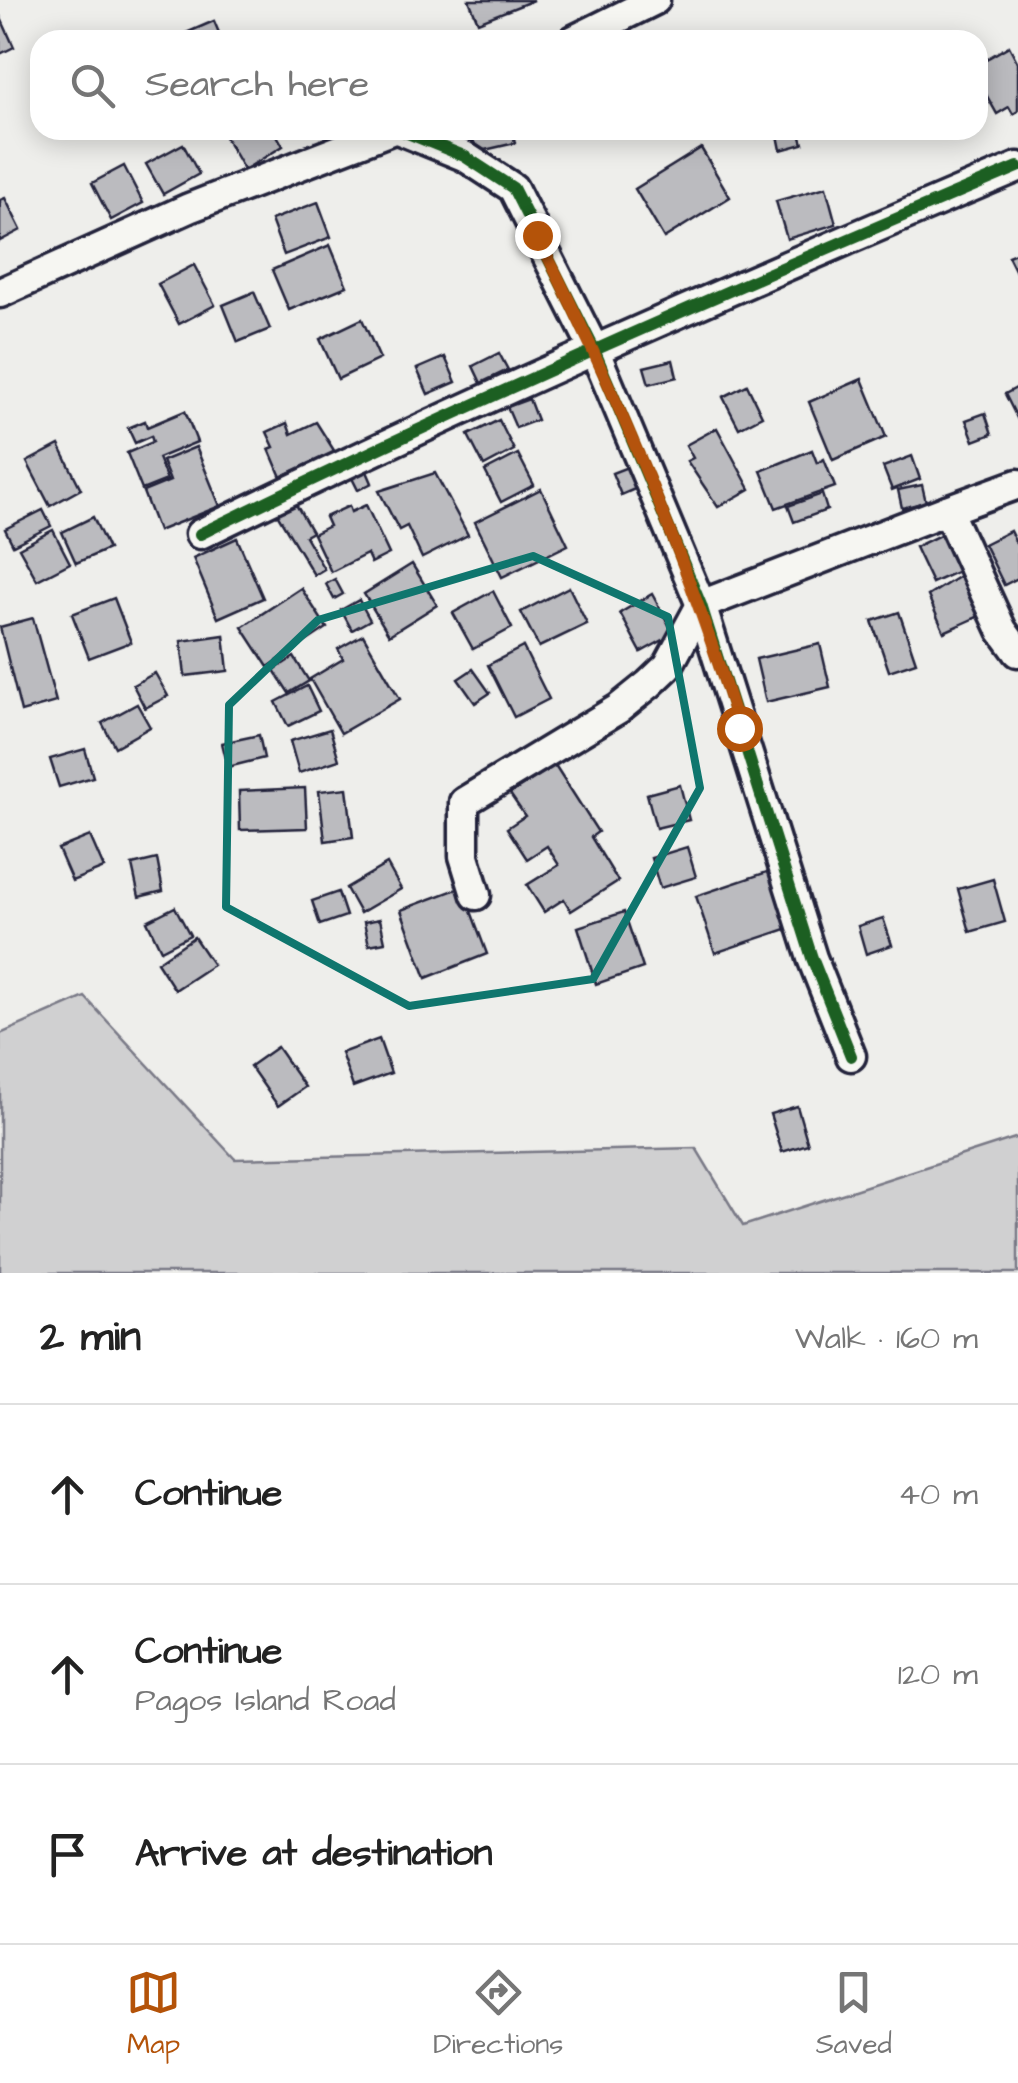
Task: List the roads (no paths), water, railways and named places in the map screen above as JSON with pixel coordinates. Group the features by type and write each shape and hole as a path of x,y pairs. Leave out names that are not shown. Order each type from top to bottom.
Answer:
{"street":[{"path":"594,30 655,0"},
{"path":"0,293 189,208 365,140"},
{"path":"425,140 464,156 513,188 593,347 701,606 812,958 851,1056"},
{"path":"200,534 424,424 593,347 1018,167"},
{"path":"476,895 464,856 464,802 618,709 668,666 701,606 1018,484"},
{"path":"947,510 1002,630 1018,652"}]}
